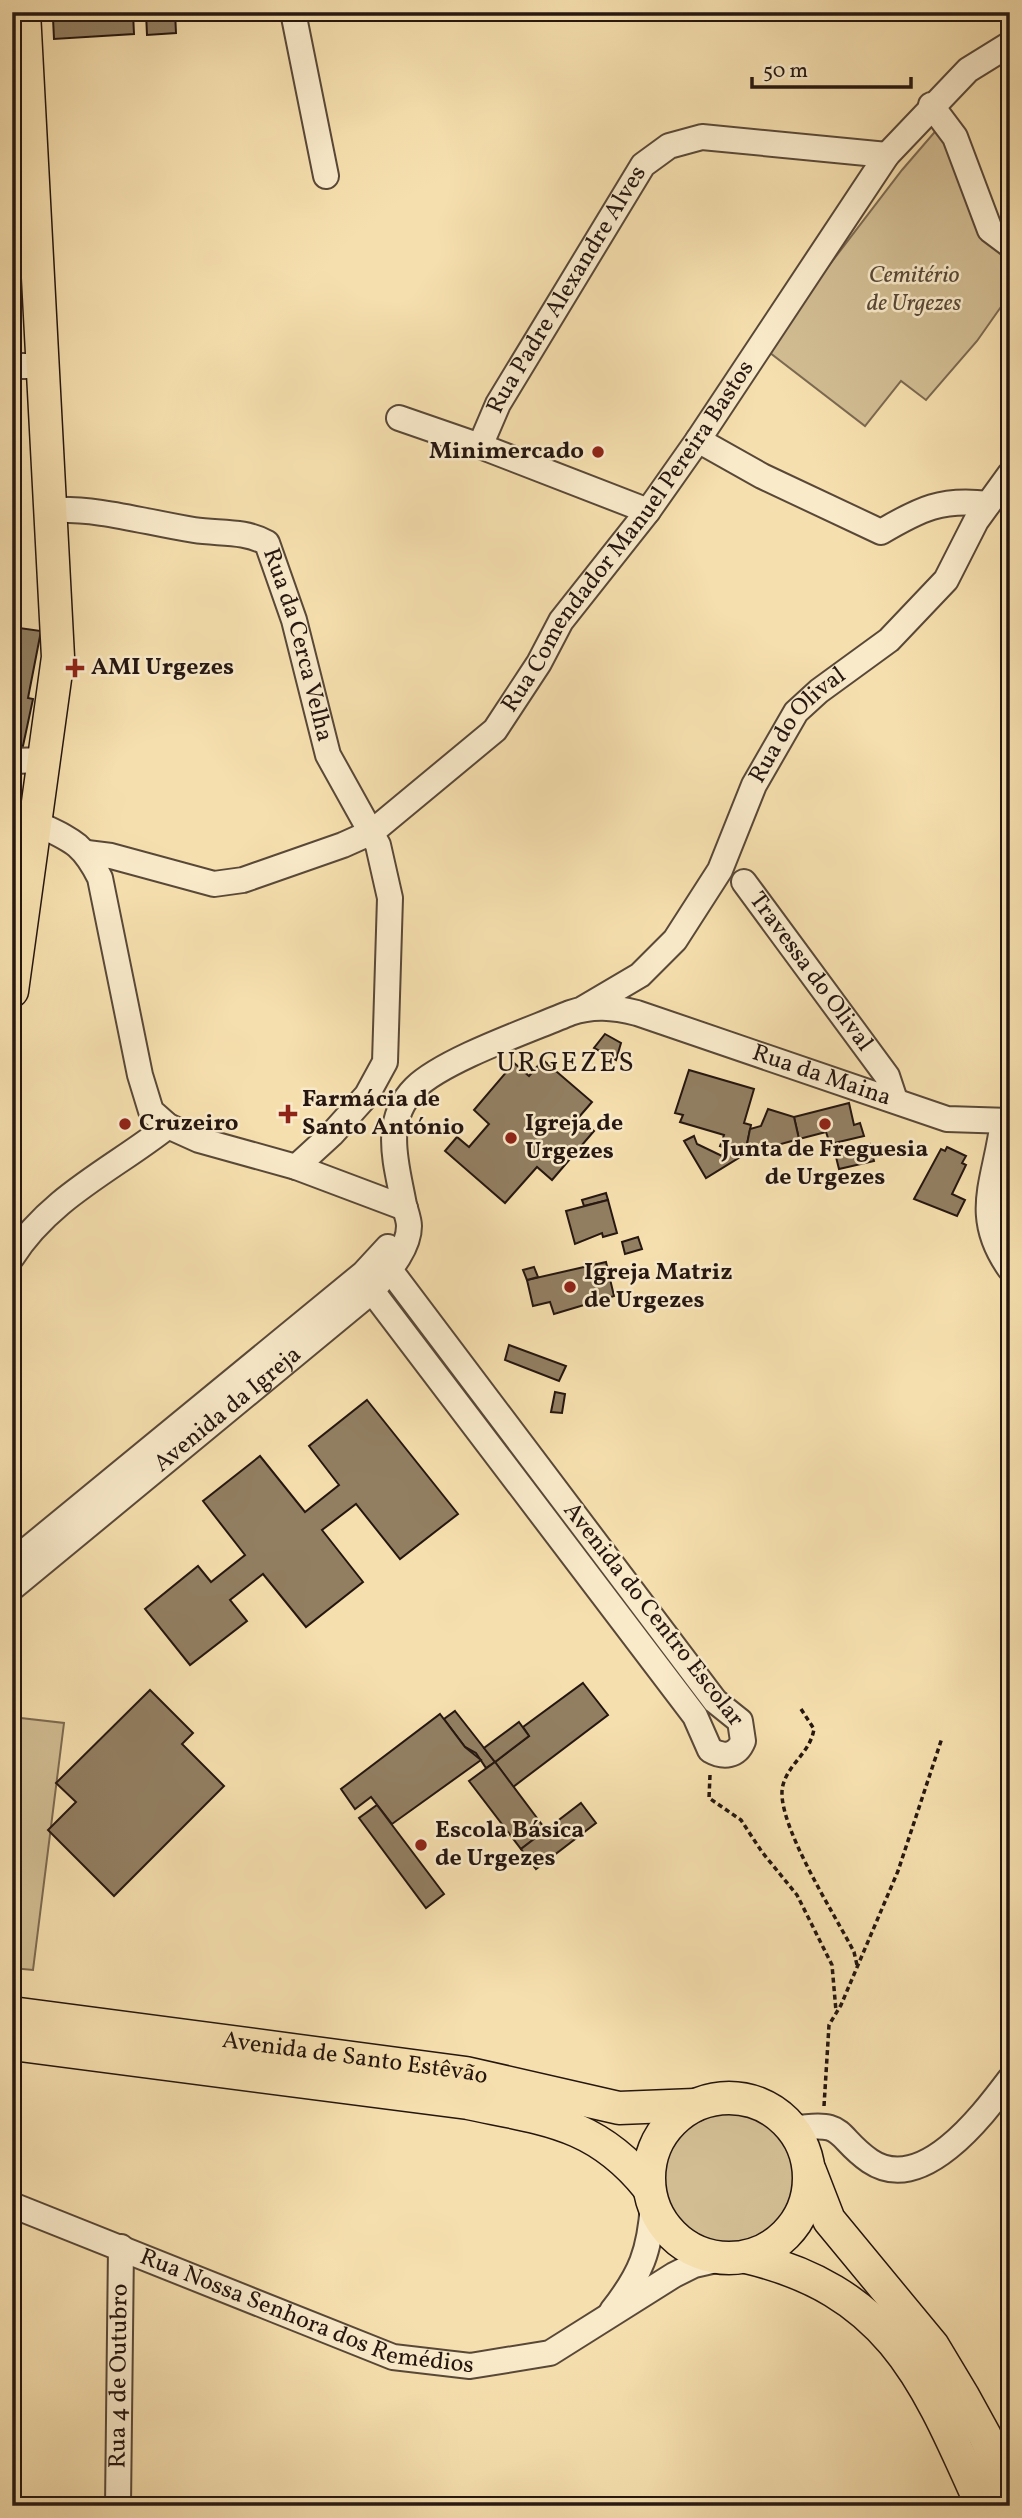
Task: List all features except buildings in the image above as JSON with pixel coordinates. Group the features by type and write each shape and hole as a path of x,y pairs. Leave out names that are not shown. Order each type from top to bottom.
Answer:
{"main road":[{"path":"12,991 14,960 58,657 50,510 27,366 24,12"},
{"name":"Avenida de Santo Estêvão","path":"12,2013 466,2073 619,2108 695,2105"},
{"name":"Avenida de Santo Estêvão","path":"12,2044 468,2103 505,2111 588,2134 620,2155 650,2195"},
{"path":"982,2506 938,2408 892,2340 860,2308 817,2279 736,2257 702,2253 681,2242 664,2225 650,2195 650,2162 655,2144 679,2115 695,2105 725,2098 755,2102 782,2118 792,2129 807,2160 820,2203 829,2220 933,2346 985,2436 1010,2494"},
{"path":"736,2257 766,2249 793,2226 807,2194 807,2160"}],"street":[{"path":"293,12 326,176"},
{"name":"Rua Comendador Manuel Pereira Bastos","path":"87,853 124,859 214,884 243,880 372,832 495,730 539,663 561,621 648,511 698,440 887,155 931,105 968,70 1010,44"},
{"path":"931,105 955,137 990,230 1010,244"},
{"name":"Rua Padre Alexandre Alves","path":"648,511 480,446 498,404 643,165 669,146 702,137 887,155"},
{"path":"399,418 480,446"},
{"path":"698,440 762,476 881,531 918,510 960,500 988,504"},
{"name":"Rua do Olival","path":"584,1008 605,993 640,975 674,940 720,870 754,785 796,712 819,691 889,640 946,580 988,504 1010,474"},
{"name":"Rua da Cerca Velha","path":"50,510 86,509 195,531 252,535 267,543 294,620 328,755 338,778 372,832"},
{"path":"12,761 44,760"},
{"path":"36,823 72,841 87,853 100,878 140,1075 151,1111 168,1126 199,1140 296,1167 405,1208"},
{"path":"296,1167 332,1134 368,1095 386,1062 390,898 372,832"},
{"name":"Travessa do Olival","path":"744,882 887,1076 895,1100"},
{"path":"637,1013 636,992 640,975"},
{"name":"Rua da Maina","path":"394,1129 400,1112 415,1088 427,1078 461,1060 584,1008 611,1008 637,1013 947,1119 1006,1121"},
{"path":"386,1062 415,1088"},
{"path":"1006,1121 987,1217 993,1241 1010,1269"},
{"path":"12,1257 61,1203 90,1178 141,1147 168,1126"},
{"name":"Avenida da Igreja","path":"12,1588 372,1291 390,1269 409,1226 393,1158 394,1129"},
{"name":"Avenida da Igreja","path":"12,1562 377,1262 387,1248 405,1208"},
{"name":"Avenida do Centro Escolar","path":"372,1291 695,1716 706,1744 718,1754 734,1754 740,1748 744,1737 740,1720 715,1701 390,1269"},
{"path":"792,2129 824,2126 844,2134 873,2163 888,2168 913,2169 932,2160 964,2133 1010,2079"},
{"name":"Rua Nossa Senhora dos Remédios","path":"603,2322 643,2264 651,2235 650,2195"},
{"name":"Rua Nossa Senhora dos Remédios","path":"12,2205 393,2357 470,2366 550,2353 674,2275 694,2265 736,2257"},
{"name":"Rua 4 de Outubro","path":"118,2506 121,2247"}],"path":[{"path":"801,1709 814,1729 812,1741 790,1770 782,1787 782,1808 790,1832 855,1952 858,1967"},
{"path":"824,2126 829,2025 858,1967 918,1818 942,1738"},
{"path":"718,1754 709,1779 709,1798 741,1820 762,1852 797,1895 832,1965 836,2011"}],"green space":[{"name":"Cemitério de Urgezes","path":"939,127 1010,254 1010,294 977,341 926,400 901,381 865,426 765,349 902,170"},
{"path":"12,1717 64,1723 33,1970 12,1968"},
{"path":"728,2113 753,2118 774,2132 788,2153 793,2178 788,2203 774,2224 753,2238 728,2243 703,2238 682,2224 668,2203 663,2178 668,2153 682,2132 703,2118"}],"place":[{"name":"Minimercado","path":"598,452"},
{"name":"AMI Urgezes","path":"75,668"},
{"name":"Farmácia de Santo António","path":"288,1114"},
{"name":"Cruzeiro","path":"125,1124"},
{"name":"Junta de Freguesia de Urgezes","path":"825,1124"},
{"name":"Igreja de Urgezes","path":"511,1138"},
{"name":"Igreja Matriz de Urgezes","path":"570,1287"},
{"name":"Escola Básica de Urgezes","path":"421,1845"}],"district":[{"name":"URGEZES","path":"566,1063"}]}
